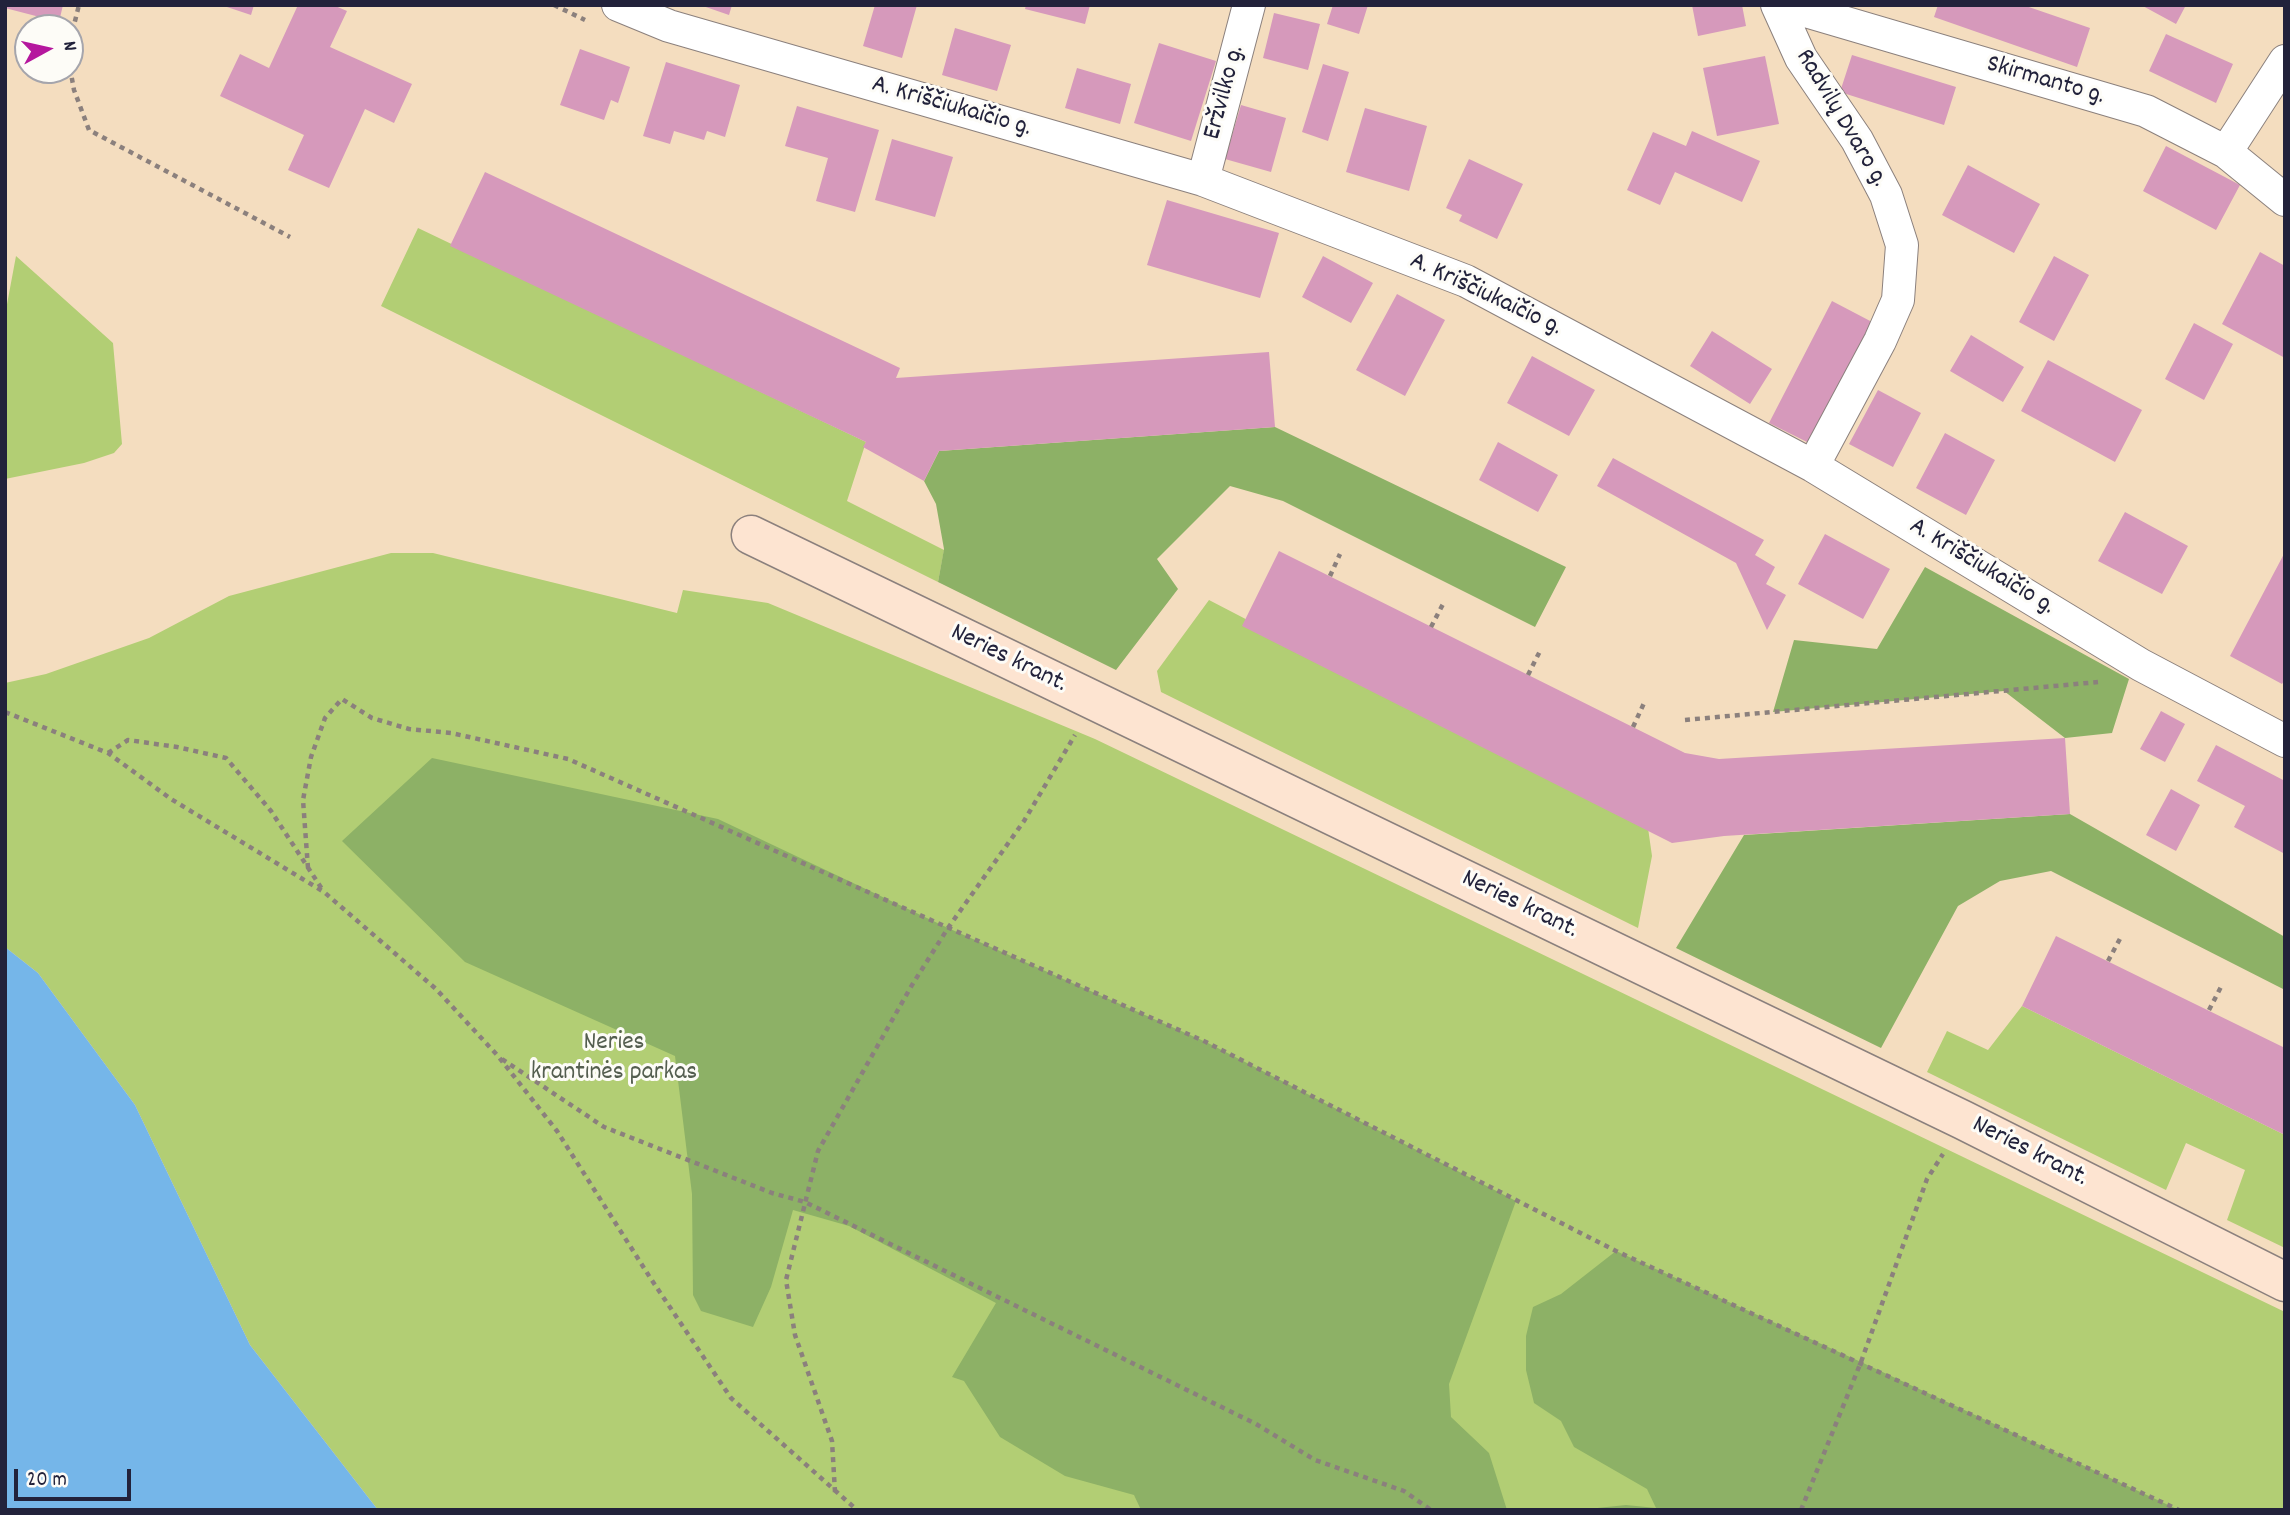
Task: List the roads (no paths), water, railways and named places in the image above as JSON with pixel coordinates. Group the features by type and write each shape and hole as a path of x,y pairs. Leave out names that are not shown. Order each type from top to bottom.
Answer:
{"main road":[{"name":"Neries krant.","path":"751,535 1963,1120 2285,1282"}],"street":[{"name":"A. Kriščiukaičio g.","path":"618,5 669,26 1203,180 1466,281 1812,466 2141,665 2285,741"},
{"name":"Eržvilko g.","path":"1203,180 1249,5"},
{"name":"Radvilų Dvaro g.","path":"1777,5 1801,58 1857,140 1886,195 1902,245 1898,300 1880,341 1812,466"},
{"name":"Skirmanto g.","path":"1785,5 2146,111 2226,152 2285,200"},
{"path":"2226,152 2285,61"}],"water":[{"path":"5,947 38,973 135,1105 250,1345 378,1510 5,1510"}],"park label":[{"name":"Neries krantinės parkas","path":"614,1059"}]}
